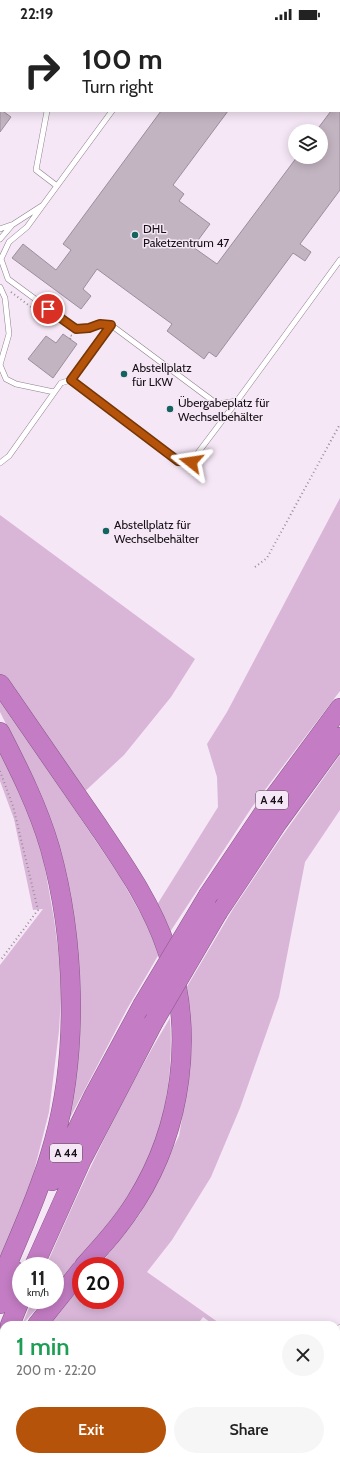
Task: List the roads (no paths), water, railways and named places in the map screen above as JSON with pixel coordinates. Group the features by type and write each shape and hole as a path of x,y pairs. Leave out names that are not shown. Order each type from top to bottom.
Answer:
{"highway":[{"path":"0,684 93,819 143,897 167,949 179,1003 181,1032 180,1068 176,1101 167,1135 154,1168 136,1201 112,1234 92,1257"},
{"name":"A 44","path":"0,1304 44,1200 76,1130 142,1006 209,894 272,800 340,708"},
{"path":"0,732 37,811 53,860 66,931 70,1004 67,1065 55,1139 42,1178 0,1282"},
{"name":"A 44","path":"38,1257 82,1160 153,1023 218,912 278,822 340,736"},
{"path":"40,1321 72,1281"},
{"path":"12,1321 17,1309"}],"lane":[{"path":"47,112 36,170 57,186"},
{"path":"111,112 27,227 9,242 1,259 8,279 76,329 89,328 100,324 111,325 217,404 237,401"},
{"path":"0,229 12,225 43,205"},
{"path":"0,239 12,225"},
{"path":"71,380 178,461 191,462 340,260"},
{"path":"0,287 6,298 9,334 0,365 6,379 16,384 54,392"},
{"path":"0,463 9,456 61,383 71,380 111,325"}],"place":[{"name":"DHL Paketzentrum 47","path":"135,235"},
{"name":"Abstellplatz für LKW","path":"124,374"},
{"name":"Übergabeplatz für Wechselbehälter","path":"170,409"},
{"name":"Abstellplatz für Wechselbehälter","path":"106,531"}]}
